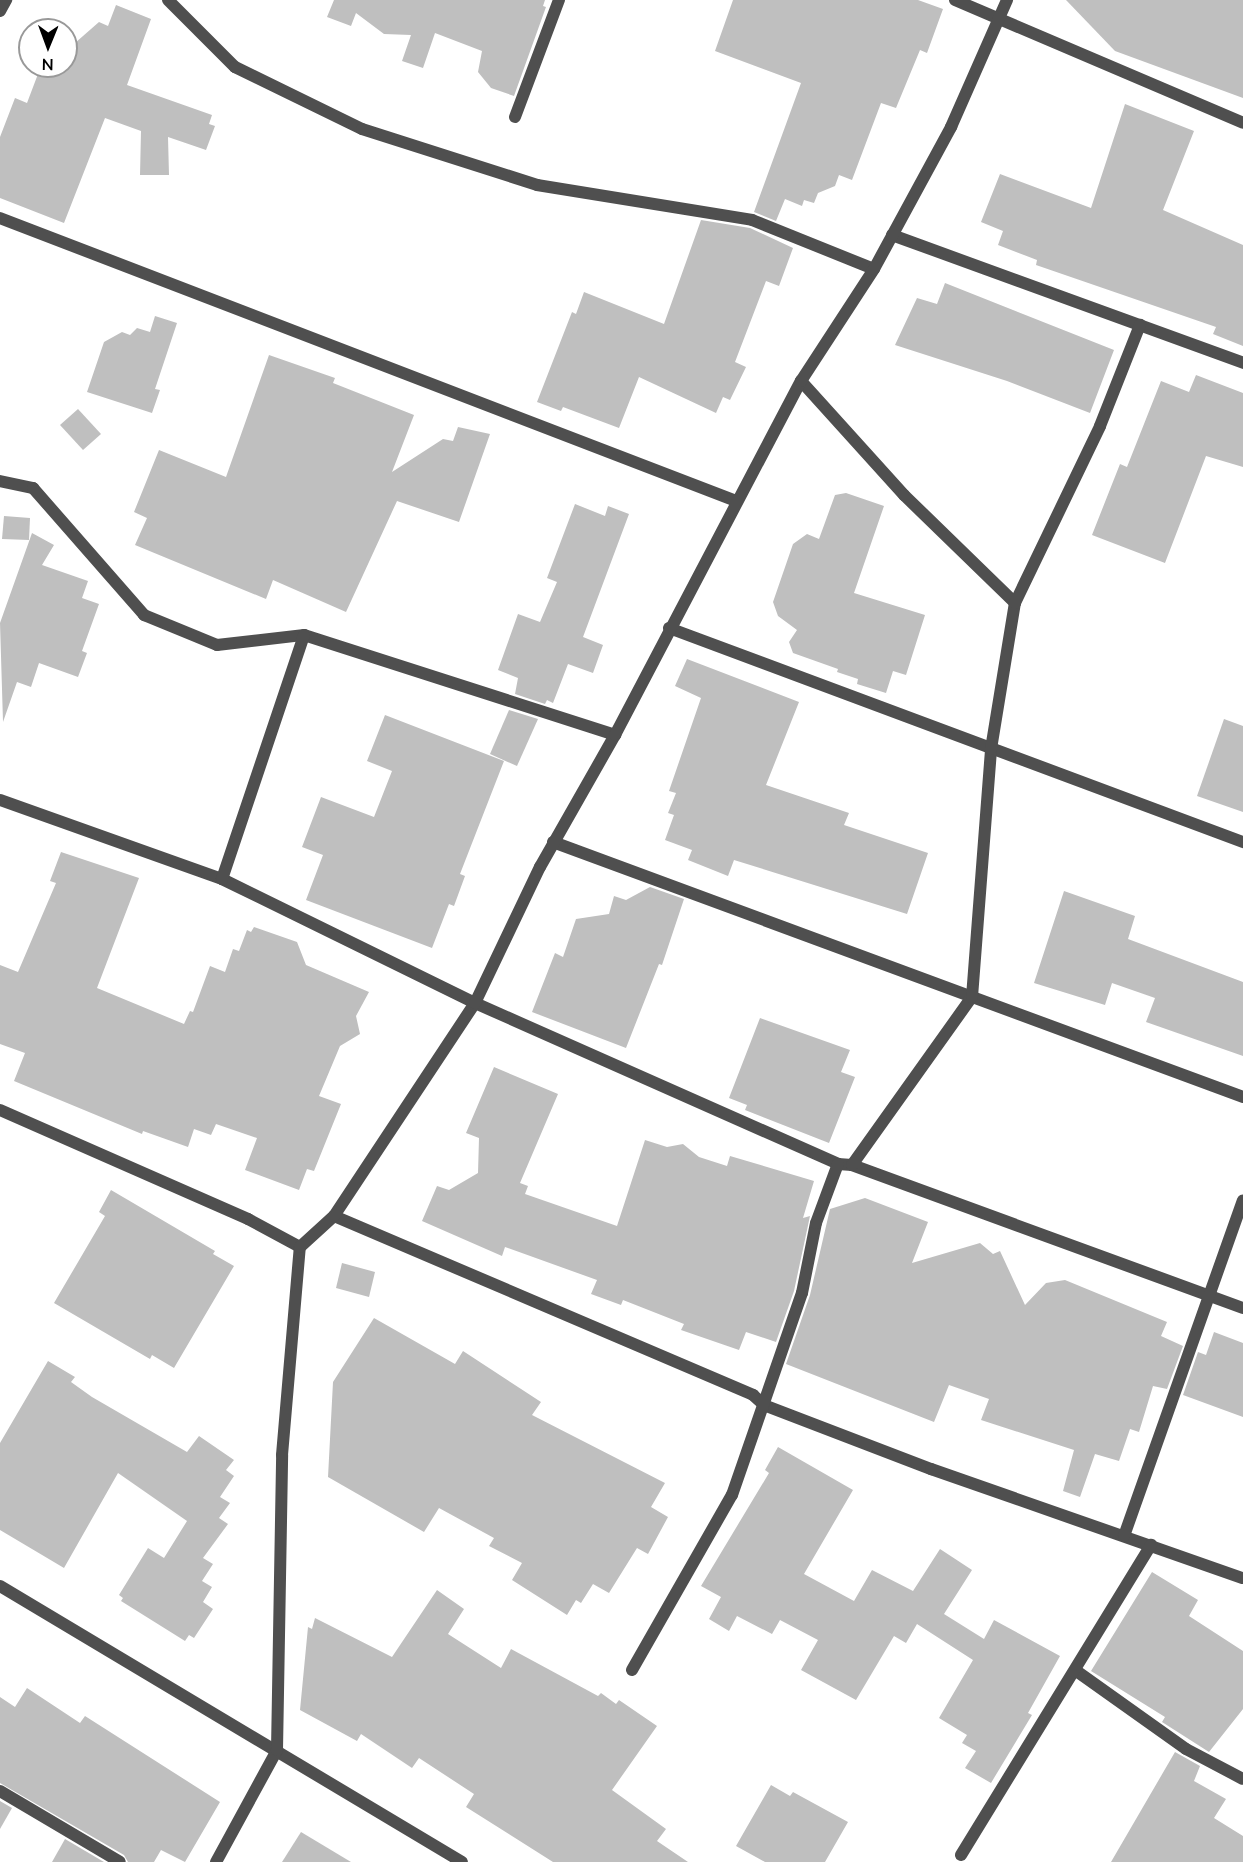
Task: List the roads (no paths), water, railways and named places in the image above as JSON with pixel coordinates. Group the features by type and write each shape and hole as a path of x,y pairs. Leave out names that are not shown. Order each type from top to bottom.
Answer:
{"street":[{"path":"0,11 6,0"},
{"path":"168,0 235,67 362,129 537,184 752,220 874,269"},
{"path":"515,117 559,0"},
{"path":"955,0 1243,123"},
{"path":"216,1862 277,1750 282,1455 300,1247 334,1215 475,1003 554,842 615,735 669,628 801,381 874,269 951,127 1007,0"},
{"path":"0,218 736,501"},
{"path":"892,235 1243,363"},
{"path":"852,1165 972,997 991,749 1014,603 1100,426 1140,325"},
{"path":"801,381 904,495 1014,603"},
{"path":"0,481 33,488 144,615 217,645 304,635 615,735"},
{"path":"669,628 1243,842"},
{"path":"222,879 304,635"},
{"path":"0,800 222,879 475,1003 838,1164 852,1165 1243,1308"},
{"path":"554,842 1243,1097"},
{"path":"0,1110 248,1219 300,1247"},
{"path":"632,1670 732,1495 802,1293 816,1223 838,1164"},
{"path":"1124,1536 1243,1200"},
{"path":"334,1215 753,1395 764,1405 931,1469 1243,1578"},
{"path":"961,1855 1151,1545"},
{"path":"0,1586 462,1862"},
{"path":"1075,1670 1186,1749 1243,1779"},
{"path":"0,1791 120,1862"}]}
